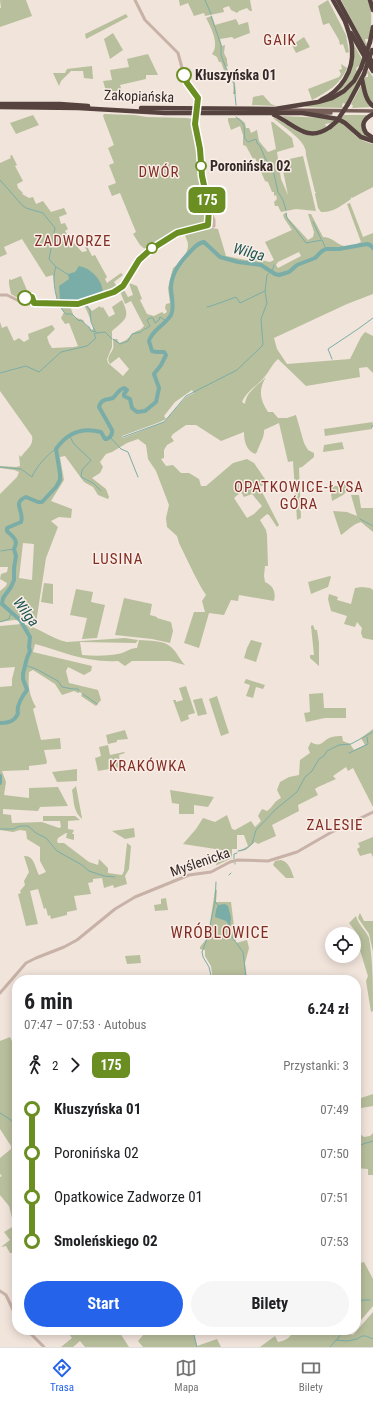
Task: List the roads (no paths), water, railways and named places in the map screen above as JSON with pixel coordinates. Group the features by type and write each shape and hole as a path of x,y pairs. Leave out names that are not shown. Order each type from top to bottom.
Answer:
{"highway":[{"path":"333,0 373,64"},
{"path":"339,0 346,19 373,72"},
{"path":"370,0 373,10"},
{"path":"314,102 325,98 334,92 348,74 351,63 352,49 346,19"},
{"path":"275,109 327,100 344,91 354,80 361,68 370,42 373,27"},
{"path":"270,113 283,119 298,130 308,133 321,132 330,127 340,117 362,79 373,48"},
{"path":"362,79 366,98 373,106"},
{"name":"Zakopiańska","path":"0,104 66,104 197,111 302,113"},
{"name":"Zakopiańska","path":"0,107 165,113 275,109"},
{"path":"302,113 338,119 345,123 362,138 373,141"},
{"path":"373,113 365,119 363,127 366,133 373,138"}],"main road":[{"name":"Zakopiańska","path":"275,109 373,113"},
{"name":"Zakopiańska","path":"302,113 373,113"}],"street":[{"path":"0,295 7,295 25,303 82,304 119,290 127,281 139,260 150,250 177,233 208,225 214,226 214,220 209,208 202,176 200,149 195,124 198,98 185,79 178,53 145,20 134,0"},
{"path":"208,225 209,208"},
{"name":"Myślenicka","path":"14,975 29,961 77,940 107,915 127,902 190,875 211,872 230,862 238,860 268,861 297,852 330,833 373,812"},
{"name":"Myślenicka","path":"0,993 12,978"},
{"path":"0,1291 6,1295 12,1308"},
{"path":"32,1335 44,1347"}],"water":[{"path":"79,266 88,269 98,278 103,291 82,301 61,302 59,286 69,279 68,274 75,272"},
{"path":"225,904 228,906 231,917 230,927 226,921 215,917 218,905"}],"waterway":[{"path":"205,0 211,14"},
{"path":"211,16 221,45 221,55 234,84 236,105"},
{"path":"236,117 244,125 245,139 248,142 256,139 260,146 274,174 278,192 283,200 286,210"},
{"path":"0,180 22,205 26,208 43,213 55,228 49,259 56,267 54,285 57,299 62,310 66,314 72,314 79,321 80,320 89,327 91,331 96,332"},
{"path":"286,213 287,218 306,243 322,240 326,249"},
{"path":"313,222 321,239"},
{"name":"Wilga","path":"0,723 11,721 18,713 19,704 27,690 23,679 23,674 30,651 30,637 20,620 2,604 3,598 14,580 16,556 14,549 16,541 7,531 7,528 21,522 22,518 19,502 22,499 26,497 42,502 56,487 60,480 56,449 60,443 70,435 81,431 88,430 101,432 105,439 112,434 112,430 99,407 102,401 113,398 120,390 124,388 127,390 124,396 130,399 132,408 137,412 145,411 156,402 159,388 154,374 166,355 164,352 152,351 149,341 153,334 171,315 173,305 171,283 174,273 182,260 199,243 204,242 220,257 238,262 261,265 279,275 289,272 297,265 315,258 326,249 339,249 367,244 373,248"},
{"path":"123,437 164,422 186,396 237,370 262,346 261,319 267,303 265,291 267,275 273,269 274,265"},
{"path":"56,267 69,275"},
{"path":"207,307 236,297 240,303 265,291"},
{"path":"86,305 90,310 91,322 95,331"},
{"path":"113,339 120,344 128,341 132,334 141,332 150,326 147,320 150,318 153,318 155,323 160,317 166,321"},
{"path":"332,359 328,349 373,318"},
{"path":"97,333 105,332 112,339"},
{"path":"0,373 26,366 39,372 61,352 87,346 96,338 94,334 97,333"},
{"path":"69,435 74,444 91,460 82,470 81,477 93,483 101,491"},
{"path":"110,437 121,449 128,452 138,477"},
{"path":"0,467 21,469 32,477 42,462 56,449"},
{"path":"360,519 373,526"},
{"path":"1,551 14,549"},
{"path":"0,622 9,619 11,612"},
{"path":"25,665 58,681 62,687 78,689 79,691"},
{"path":"83,694 97,704"},
{"path":"238,851 246,849 252,844 256,830 276,809 297,792 305,777 312,771 319,759 324,756 327,751 339,745 351,744 373,732"},
{"path":"349,753 368,744 367,737"},
{"name":"Wilga","path":"0,776 0,783"},
{"path":"0,829 13,829 20,826 28,826 36,833 46,838 57,851 82,865 89,871 104,876 115,877"},
{"path":"234,859 234,854 237,853"},
{"path":"216,882 215,902 218,905"},
{"path":"211,975 202,952 207,939 215,902"},
{"path":"230,927 232,937 243,952 246,975"},
{"path":"0,1113 12,1122"},
{"path":"361,1145 373,1141"},
{"path":"361,1302 362,1300 370,1300"},
{"path":"194,1335 197,1347"},
{"path":"337,1340 340,1335"},
{"path":"330,1347 336,1340 347,1341 357,1339 362,1336 373,1339"}],"place":[{"name":"Kłuszyńska 01","path":"184,75"},
{"name":"Poronińska 02","path":"201,166"}],"district":[{"name":"GAIK","path":"280,40"},
{"name":"DWÓR","path":"159,172"},
{"name":"ZADWORZE","path":"73,241"},
{"name":"OPATKOWICE-ŁYSA GÓRA","path":"299,496"},
{"name":"LUSINA","path":"118,559"},
{"name":"KRAKÓWKA","path":"148,766"},
{"name":"ZALESIE","path":"335,825"},
{"name":"WRÓBLOWICE","path":"220,932"}]}
